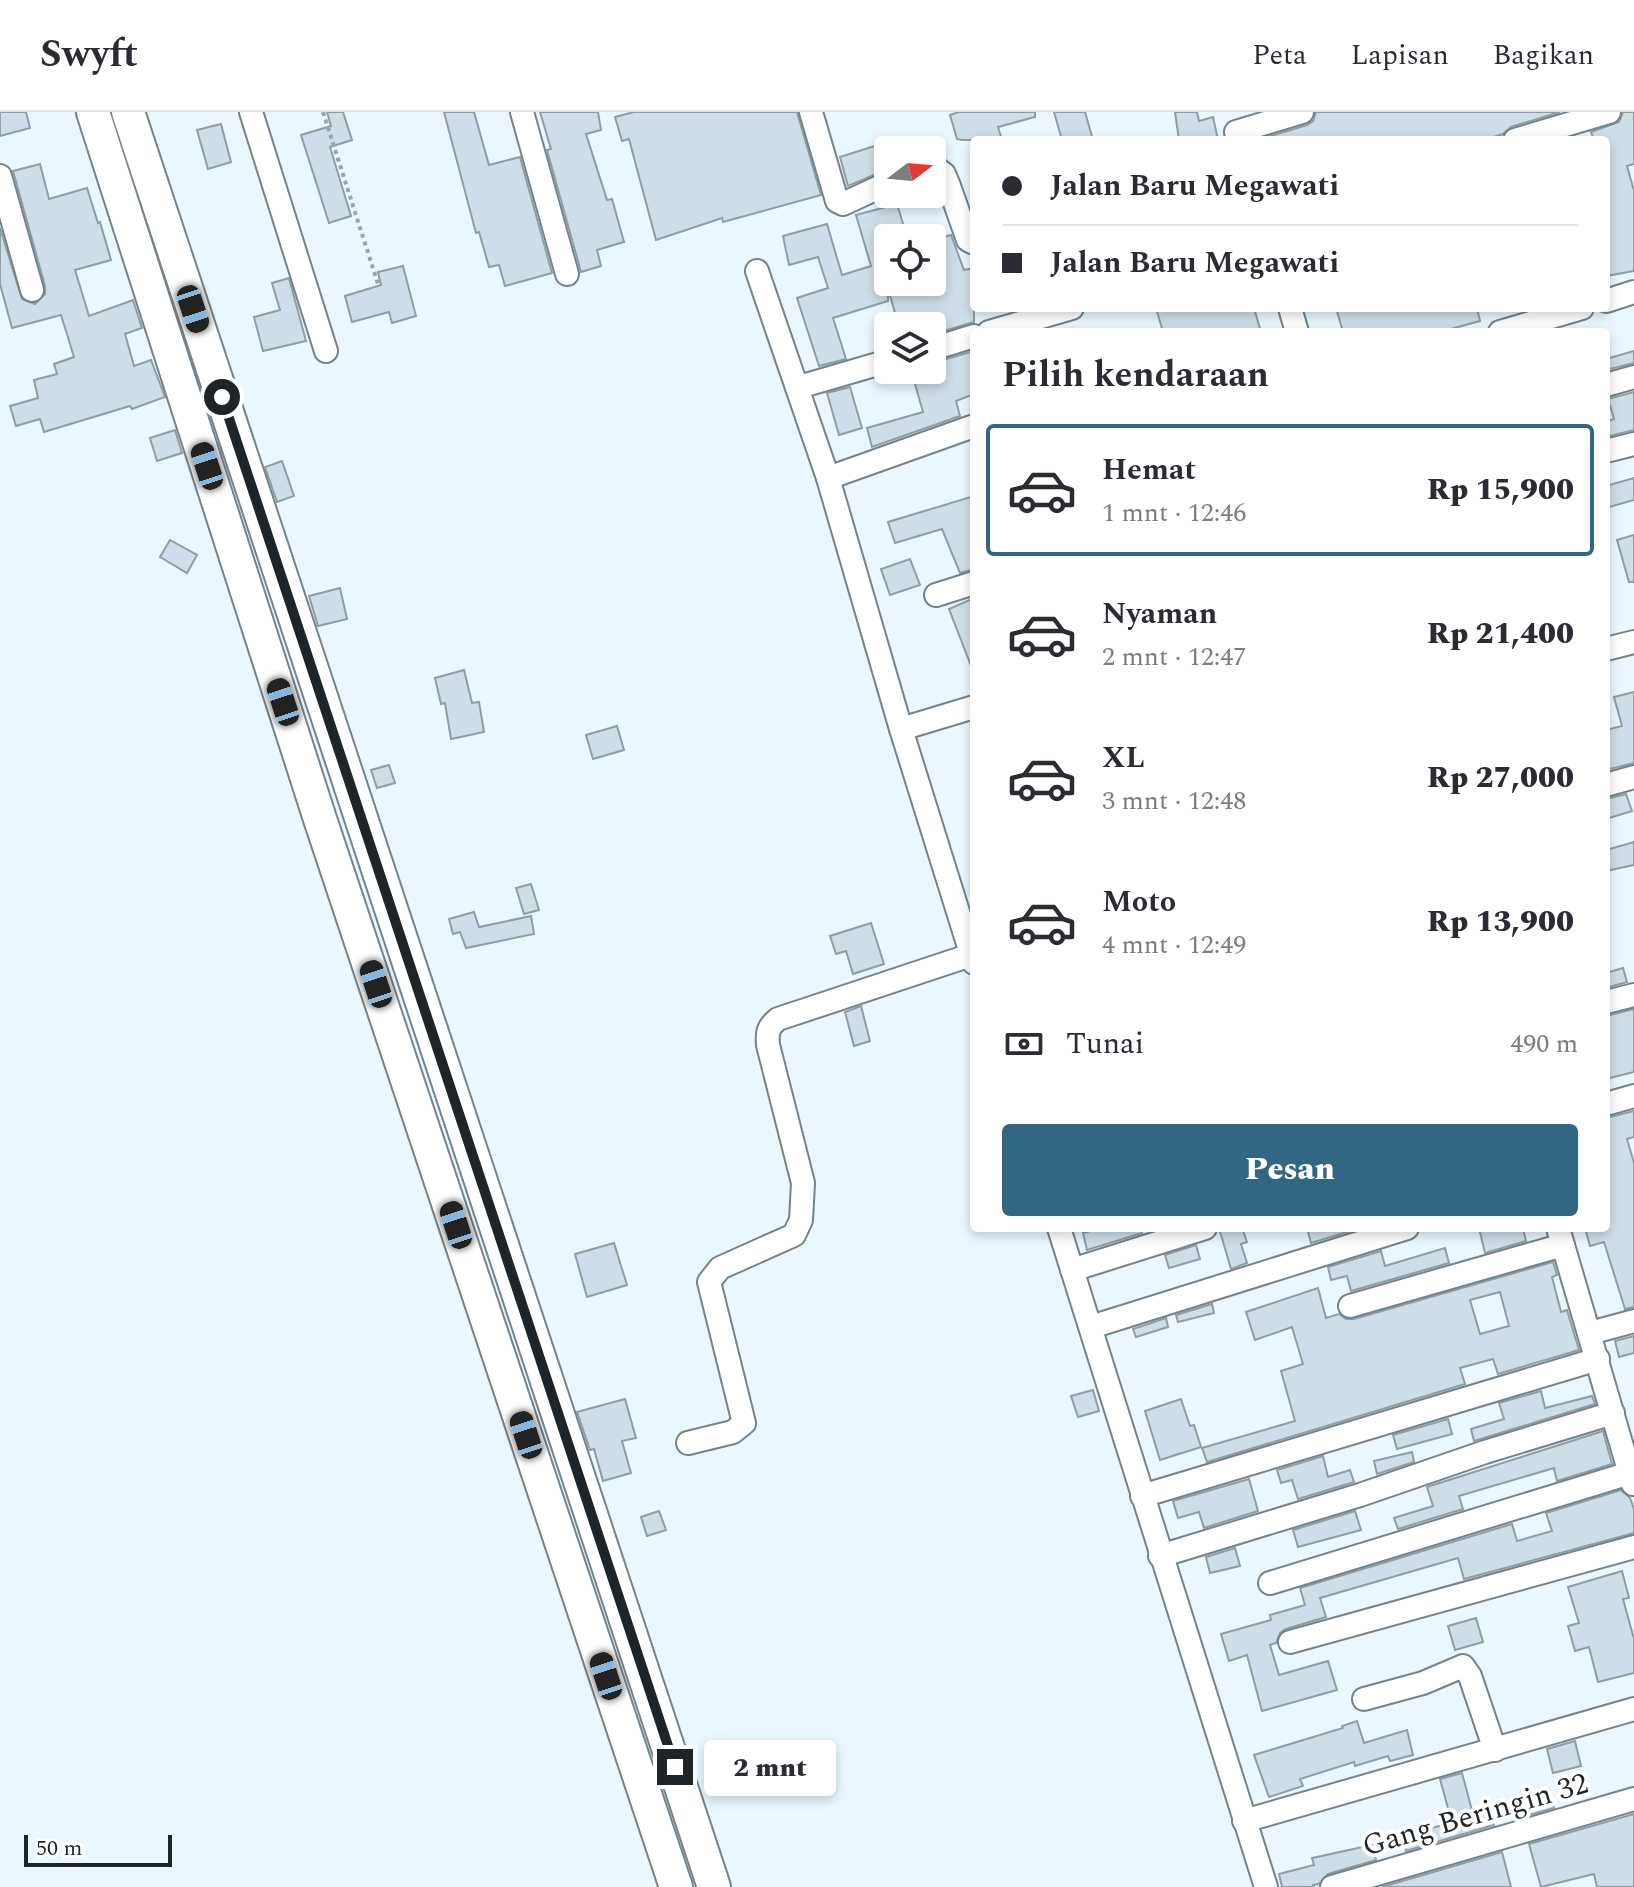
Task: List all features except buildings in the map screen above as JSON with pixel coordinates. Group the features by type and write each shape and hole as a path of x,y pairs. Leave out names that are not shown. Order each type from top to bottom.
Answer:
{"highway":[{"path":"81,112 103,143"},
{"path":"93,112 320,819 676,1887"},
{"path":"133,119 714,1887"},
{"path":"320,819 359,809"},
{"path":"346,893 382,880"}],"street":[{"path":"251,112 326,351"},
{"path":"522,112 567,274"},
{"path":"811,112 837,201 843,204 874,190"},
{"path":"1235,128 1302,112"},
{"path":"1528,136 1609,112"},
{"path":"0,176 32,290"},
{"path":"946,180 970,241"},
{"path":"757,271 828,478 901,729 970,948"},
{"path":"1610,300 1634,292"},
{"path":"1003,328 1058,312"},
{"path":"1514,328 1568,312"},
{"path":"946,345 970,337"},
{"path":"799,387 874,365"},
{"path":"1610,384 1634,377"},
{"path":"828,478 970,427"},
{"path":"1610,450 1634,444"},
{"path":"936,595 970,584"},
{"path":"1610,648 1634,642"},
{"path":"901,729 970,708"},
{"path":"1610,784 1634,777"},
{"path":"688,1443 733,1432 744,1423 709,1282 720,1268 794,1235 801,1220 803,1183 768,1045 767,1032 771,1025 778,1019 970,958"},
{"path":"1610,1001 1634,995"},
{"path":"1610,1103 1634,1096"},
{"path":"1060,1232 1266,1887"},
{"path":"1072,1270 1192,1232"},
{"path":"1091,1327 1394,1232"},
{"path":"1270,1583 1630,1466 1560,1237 1350,1306"},
{"path":"1590,1333 1634,1321"},
{"path":"1142,1496 1598,1359"},
{"path":"1160,1556 1613,1413"},
{"path":"1290,1642 1634,1547"},
{"path":"1364,1699 1423,1683 1463,1666 1470,1676 1495,1750"},
{"path":"1244,1821 1634,1709"},
{"name":"Gang Beringin 32","path":"1332,1887 1634,1799"}],"path":[{"path":"323,112 378,284"}],"route":[{"path":"222,397 675,1767"}]}
